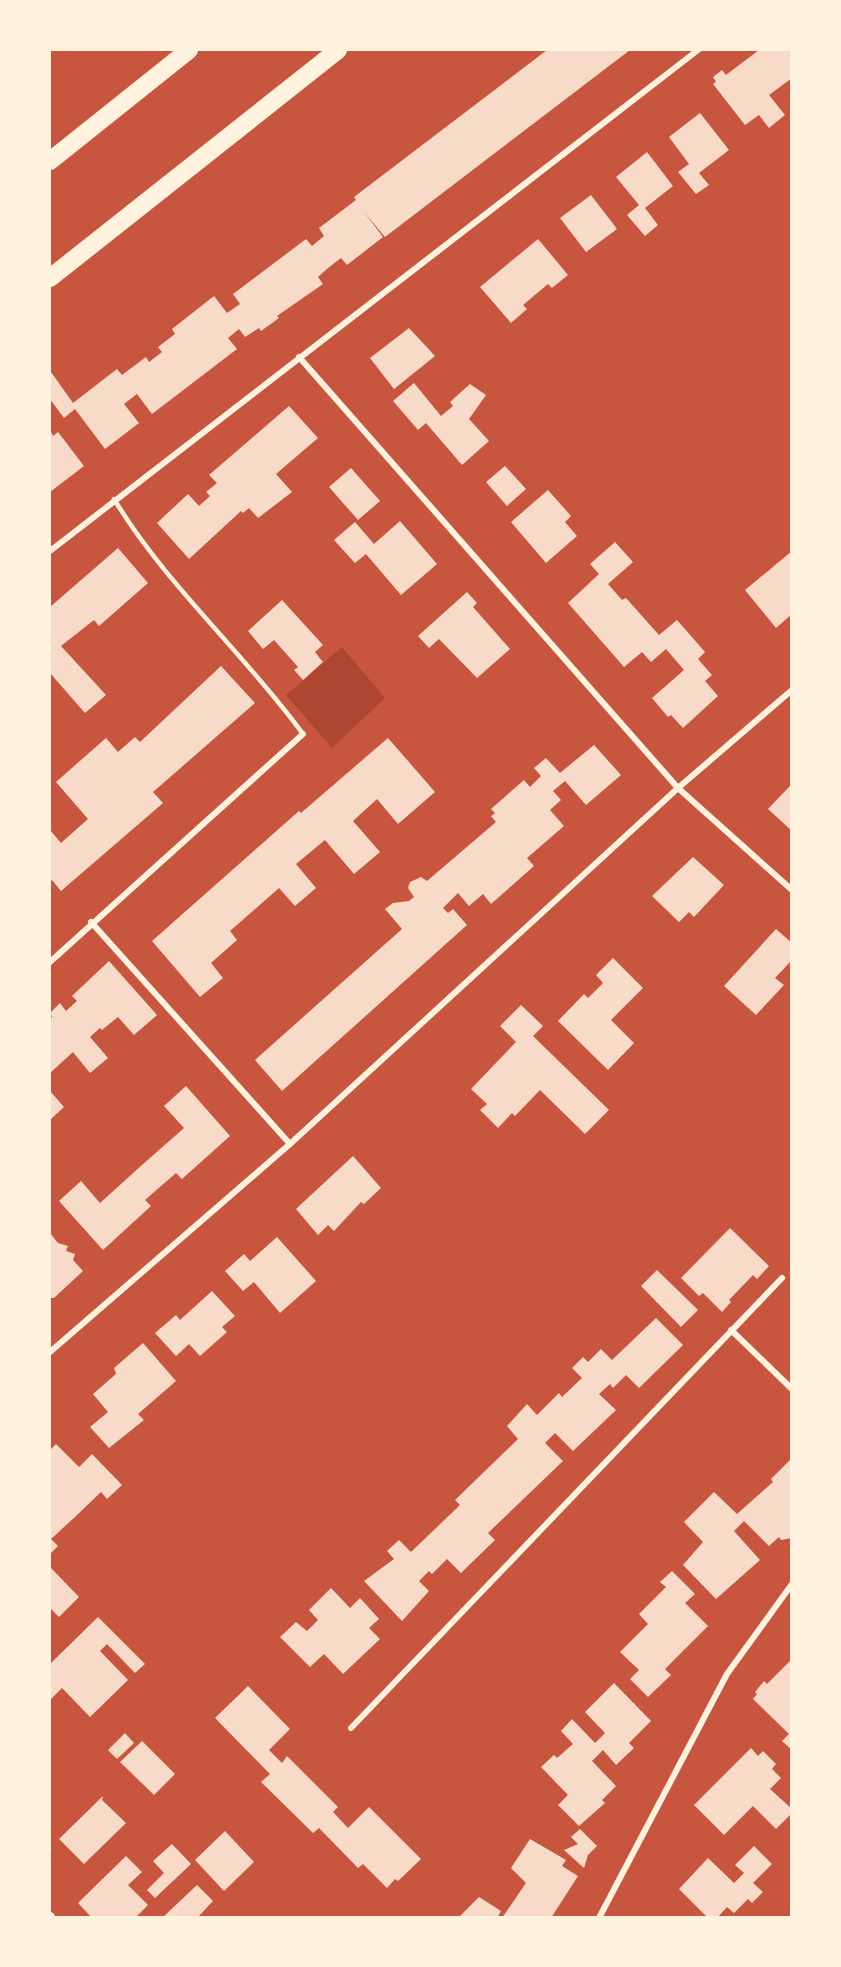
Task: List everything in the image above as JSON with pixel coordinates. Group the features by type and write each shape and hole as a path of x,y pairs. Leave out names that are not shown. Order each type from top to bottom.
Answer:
{"highway":[{"path":"50,161 189,50"},
{"path":"50,278 338,50"}],"street":[{"path":"50,551 114,499 698,50"},
{"path":"300,357 678,788 792,890"},
{"path":"50,1352 290,1144 678,788 792,690"},
{"path":"50,962 91,922 303,734"},
{"path":"91,922 290,1144"},
{"path":"351,1728 782,1278"},
{"path":"731,1330 792,1389"},
{"path":"599,1917 727,1674 792,1584"}],"lane":[{"path":"114,499 135,535 270,690 303,734"}],"shaded area":[{"path":"342,647 385,698 332,748 286,695"}],"building":[{"path":"547,50 630,50 385,237 364,212 383,237 347,265 341,258 328,268 318,277 323,284 277,316 279,318 261,331 259,328 245,337 239,329 228,338 237,349 152,414 137,394 124,404 139,423 105,449 75,409 64,418 50,399 51,372 73,403 117,369 122,375 146,357 149,362 162,352 158,347 175,334 172,329 214,296 227,313 240,304 233,294 306,239 312,246 324,236 319,228 356,200 354,197"},
{"path":"759,50 792,50 792,78 769,95 785,115 769,128 759,115 745,125 713,84 716,82 713,77 722,70 726,75"},
{"path":"700,113 729,150 699,173 709,185 696,194 678,172 689,164 669,137"},
{"path":"647,152 673,186 645,208 658,225 645,236 627,215 639,205 616,177"},
{"path":"591,195 617,229 586,252 560,218"},
{"path":"538,239 568,275 552,288 548,284 523,305 527,309 511,323 480,287"},
{"path":"409,328 435,356 394,389 370,358"},
{"path":"414,383 441,416 453,406 450,402 470,384 486,395 469,419 489,441 462,465 426,423 418,430 393,401"},
{"path":"289,406 318,438 276,474 292,492 258,518 249,508 243,513 241,511 189,559 157,523 188,494 199,506 210,496 206,492 217,483 209,475"},
{"path":"50,430 53,436 58,432 84,466 50,492"},
{"path":"505,466 526,489 507,506 486,482"},
{"path":"351,468 380,501 358,520 329,487"},
{"path":"548,490 571,516 565,522 577,536 546,563 511,522"},
{"path":"400,521 437,564 401,595 366,554 355,563 334,540 355,522 374,544"},
{"path":"615,542 633,562 608,584 622,600 626,598 659,635 677,620 705,652 698,659 712,675 705,681 718,696 683,728 671,715 668,717 652,698 684,670 666,649 651,662 642,652 624,667 568,603 599,574 590,564"},
{"path":"118,548 148,583 99,626 94,620 61,646 106,695 85,713 50,673 50,607"},
{"path":"792,551 792,614 776,628 745,590"},
{"path":"467,592 477,603 473,607 510,649 477,678 439,639 429,648 418,636"},
{"path":"282,600 323,645 315,652 323,662 303,680 294,670 298,667 274,640 263,649 248,631"},
{"path":"221,666 255,703 153,792 163,803 61,891 52,880 50,882 50,830 61,843 88,819 56,782 106,738 118,752 135,737 140,742"},
{"path":"388,738 435,792 398,824 377,799 353,821 380,852 354,874 325,840 296,864 316,888 295,906 279,888 230,931 237,940 211,963 223,978 200,997 152,941 299,811 301,813"},
{"path":"594,745 621,775 586,805 565,781 553,791 561,800 550,810 564,826 527,858 534,866 491,904 483,894 469,906 458,893 443,908 448,913 453,909 467,925 282,1091 255,1060 402,929 385,909 393,903 409,901 414,897 408,888 410,882 421,877 427,881 496,822 491,816 495,813 491,809 524,780 530,787 541,776 534,768 546,758 560,773"},
{"path":"790,786 792,787 792,831 768,809"},
{"path":"693,857 724,885 694,917 689,912 679,922 652,896"},
{"path":"776,929 792,943 792,960 775,978 784,985 756,1015 724,986"},
{"path":"613,958 643,988 611,1020 634,1043 608,1070 558,1021 584,994 588,998 603,983 596,975"},
{"path":"109,961 157,1015 134,1035 118,1017 102,1030 100,1028 90,1037 108,1058 90,1073 73,1052 50,1073 50,1019 52,1017 50,1013 60,1003 66,1011 77,1001 72,996"},
{"path":"521,1005 543,1026 533,1036 609,1110 585,1134 540,1090 515,1116 512,1113 498,1128 480,1110 487,1104 471,1089 516,1042 500,1026"},
{"path":"186,1086 230,1136 182,1179 176,1173 145,1200 151,1206 103,1250 59,1201 81,1181 100,1203 184,1128 164,1106"},
{"path":"50,1091 64,1107 50,1120"},
{"path":"353,1156 381,1188 364,1204 361,1202 334,1231 328,1225 318,1235 296,1209"},
{"path":"730,1228 769,1266 757,1279 753,1275 729,1300 731,1302 722,1312 703,1293 699,1296 681,1278"},
{"path":"50,1233 58,1243 68,1246 66,1251 75,1254 73,1260 83,1271 54,1298 50,1298"},
{"path":"277,1237 316,1281 280,1313 254,1282 243,1291 225,1271 244,1254 250,1261"},
{"path":"657,1270 698,1310 681,1327 641,1286"},
{"path":"212,1291 235,1316 222,1327 227,1332 200,1356 189,1344 176,1356 155,1333 176,1315 180,1320"},
{"path":"656,1318 683,1345 639,1388 626,1375 613,1388 610,1384 599,1394 616,1410 573,1451 555,1433 545,1443 563,1461 488,1533 495,1540 461,1573 447,1559 432,1574 429,1571 419,1581 429,1591 402,1621 364,1581 394,1559 387,1551 399,1540 411,1552 460,1505 455,1500 518,1439 507,1426 527,1404 537,1415 559,1393 562,1397 582,1378 572,1368 583,1357 588,1362 601,1349 612,1360"},
{"path":"143,1343 176,1381 138,1414 144,1420 109,1448 90,1427 108,1412 93,1394 116,1374 114,1368"},
{"path":"56,1444 79,1467 92,1454 122,1485 107,1499 101,1492 51,1539 58,1546 50,1554 50,1450"},
{"path":"792,1458 792,1538 781,1540 779,1537 769,1546 744,1521 734,1531 760,1560 716,1599 683,1565 703,1542 684,1522 714,1492 737,1514 773,1482 771,1479"},
{"path":"50,1567 79,1597 59,1617 50,1608"},
{"path":"672,1571 695,1594 685,1603 708,1626 665,1669 671,1675 648,1697 630,1679 639,1670 620,1652 648,1624 639,1614 666,1587 660,1582"},
{"path":"331,1588 350,1608 360,1598 379,1619 369,1628 380,1639 343,1674 324,1654 310,1667 280,1637 296,1622 307,1631 318,1620 309,1610"},
{"path":"98,1617 145,1664 135,1673 107,1644 100,1651 128,1680 90,1717 62,1688 50,1700 50,1664"},
{"path":"792,1659 792,1750 782,1741 789,1734 753,1699 757,1694 755,1692 764,1681 767,1684"},
{"path":"614,1683 651,1721 629,1743 634,1748 616,1765 603,1750 592,1761 616,1786 602,1800 605,1803 579,1826 558,1805 568,1795 541,1767 554,1755 557,1758 573,1744 561,1731 572,1719 595,1743 605,1733 585,1712"},
{"path":"248,1686 290,1729 269,1750 282,1763 287,1756 338,1807 333,1812 348,1828 369,1807 421,1859 398,1881 395,1879 387,1888 363,1864 358,1868 319,1828 313,1833 261,1782 270,1774 215,1718"},
{"path":"125,1733 134,1743 117,1759 108,1750"},
{"path":"142,1741 175,1774 154,1795 120,1762"},
{"path":"751,1748 758,1756 763,1751 776,1764 772,1769 781,1778 770,1789 792,1809 792,1813 776,1829 753,1806 724,1835 694,1805"},
{"path":"103,1796 102,1800 126,1823 84,1864 59,1839"},
{"path":"580,1829 597,1846 588,1855 584,1868 564,1850 578,1844 571,1837"},
{"path":"225,1831 254,1862 224,1891 195,1860"},
{"path":"530,1839 566,1860 562,1866 578,1876 551,1918 502,1918 526,1883 511,1868"},
{"path":"172,1844 191,1864 155,1898 147,1890 164,1873 153,1861"},
{"path":"754,1846 772,1864 753,1883 763,1892 752,1903 748,1899 734,1913 727,1907 717,1918 708,1918 679,1889 708,1858 734,1883 744,1873 735,1865"},
{"path":"126,1856 142,1872 128,1885 148,1905 135,1918 92,1918 78,1903"},
{"path":"197,1885 213,1901 197,1918 162,1918"},
{"path":"479,1897 501,1911 497,1918 458,1918"}]}
